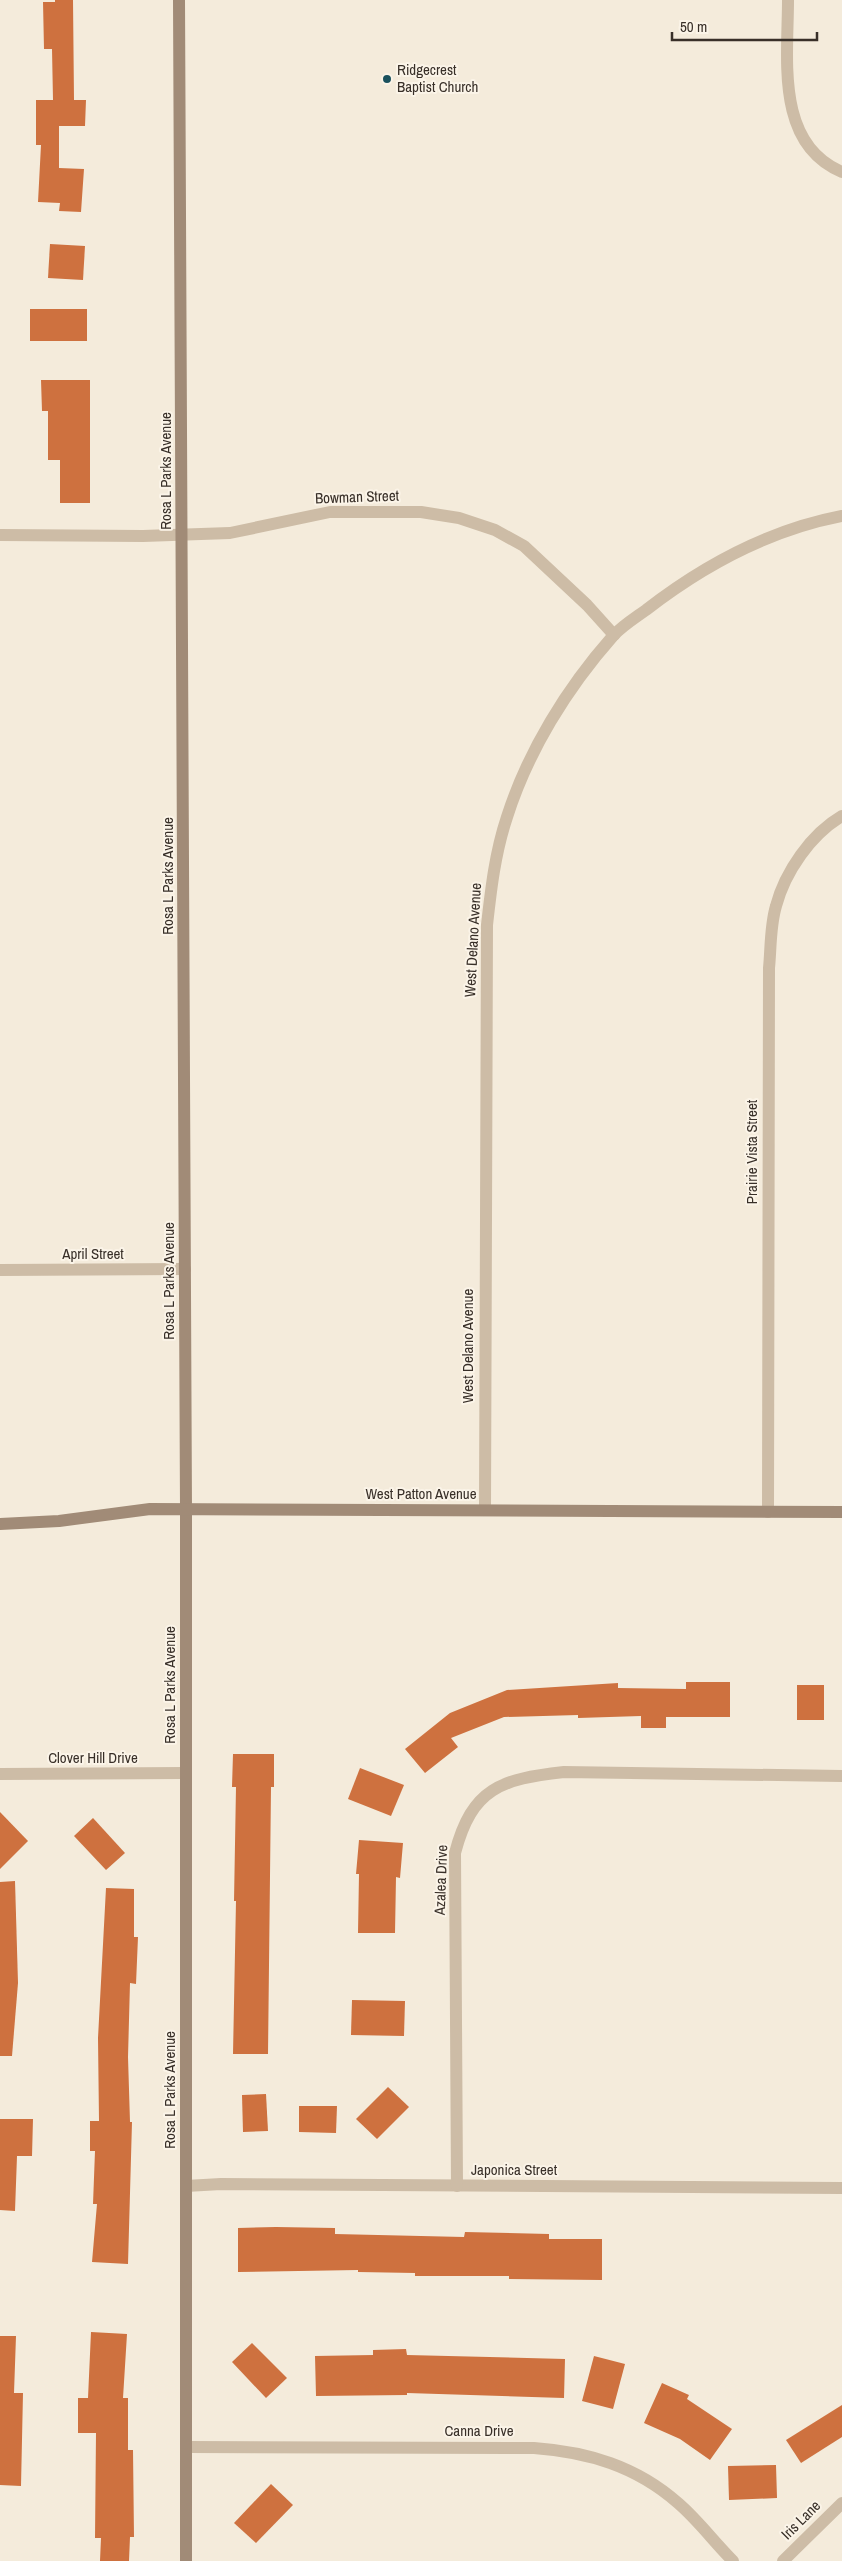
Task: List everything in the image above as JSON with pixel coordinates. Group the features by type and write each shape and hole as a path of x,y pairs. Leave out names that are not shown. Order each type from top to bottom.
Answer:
{"street":[{"name":"Rosa L Parks Avenue","path":"180,0 186,1508 186,2561"},
{"path":"788,0 788,84 794,120 804,139 819,157 842,172"},
{"name":"Bowman Street","path":"0,535 230,533 330,512 421,512 459,518 495,530 524,546 588,605 614,634"},
{"name":"West Delano Avenue","path":"484,1510 486,967 492,881 507,817 533,753 563,702 614,634 675,587 734,553 790,529 842,516"},
{"name":"Prairie Vista Street","path":"768,1512 769,968 772,924 776,905 796,862 807,848 842,816"},
{"name":"April Street","path":"0,1270 185,1269"},
{"name":"West Patton Avenue","path":"0,1524 59,1521 150,1509 186,1508 842,1512"},
{"name":"Azalea Drive","path":"457,2186 455,1853 462,1829 472,1810 487,1793 534,1776 564,1772 842,1776"},
{"name":"Clover Hill Drive","path":"0,1774 186,1773"},
{"name":"Japonica Street","path":"186,2186 221,2184 842,2188"},
{"name":"Canna Drive","path":"186,2447 534,2448 584,2454 625,2468 663,2490 680,2504 733,2561"},
{"name":"Iris Lane","path":"783,2561 842,2503"}],"building":[{"path":"55,0 73,0 74,100 86,100 85,126 59,126 59,168 84,169 81,212 59,211 60,203 38,202 41,145 36,145 36,100 53,100 52,49 44,49 43,2 55,2"},
{"path":"50,244 85,246 83,280 48,278"},
{"path":"30,309 87,309 87,341 30,341"},
{"path":"41,380 90,380 90,503 60,503 60,460 48,460 48,411 42,411"},
{"path":"686,1682 730,1682 730,1717 666,1717 666,1728 641,1728 641,1716 578,1718 578,1715 504,1717 451,1738 458,1747 425,1773 405,1749 450,1713 507,1690 618,1683 618,1688 686,1689"},
{"path":"797,1685 824,1685 824,1720 797,1720"},
{"path":"233,1754 274,1754 274,1787 271,1787 268,2054 233,2054 236,1787 232,1787"},
{"path":"360,1768 404,1785 391,1816 348,1799"},
{"path":"0,1812 28,1841 0,1869"},
{"path":"93,1818 125,1853 106,1870 74,1836"},
{"path":"359,1840 403,1843 400,1878 396,1877 395,1933 358,1933 359,1874 356,1874"},
{"path":"15,1881 18,1983 12,2056 0,2056 0,1882"},
{"path":"106,1888 134,1889 134,1937 138,1937 136,1984 130,1983 128,2057 130,2122 132,2122 128,2264 92,2262 97,2204 93,2204 95,2151 90,2151 90,2121 99,2121 98,2038"},
{"path":"352,2000 405,2001 404,2036 351,2035"},
{"path":"388,2087 409,2107 377,2139 356,2119"},
{"path":"266,2094 268,2131 243,2132 242,2095"},
{"path":"299,2106 337,2106 336,2133 299,2132"},
{"path":"0,2119 33,2119 32,2156 17,2156 15,2211 0,2210"},
{"path":"238,2228 335,2228 335,2234 464,2237 465,2232 549,2234 549,2239 602,2239 602,2280 509,2279 509,2276 415,2276 415,2273 358,2272 358,2270 238,2272"},
{"path":"91,2332 127,2334 123,2398 128,2398 128,2450 133,2450 134,2537 130,2537 129,2561 100,2561 101,2538 95,2538 96,2433 78,2433 78,2398 88,2398"},
{"path":"0,2336 16,2336 14,2393 23,2393 21,2486 0,2485"},
{"path":"252,2343 287,2378 266,2398 232,2362"},
{"path":"406,2349 407,2355 565,2359 564,2398 407,2393 407,2395 316,2396 315,2356 373,2355 373,2350"},
{"path":"594,2356 625,2364 613,2409 582,2401"},
{"path":"662,2383 689,2395 687,2399 732,2429 710,2460 680,2439 644,2423"},
{"path":"842,2405 842,2437 801,2463 786,2440"},
{"path":"776,2465 777,2498 729,2500 728,2466"},
{"path":"271,2484 293,2505 256,2543 234,2523"}],"place":[{"name":"Ridgecrest Baptist Church","path":"387,79"}]}
